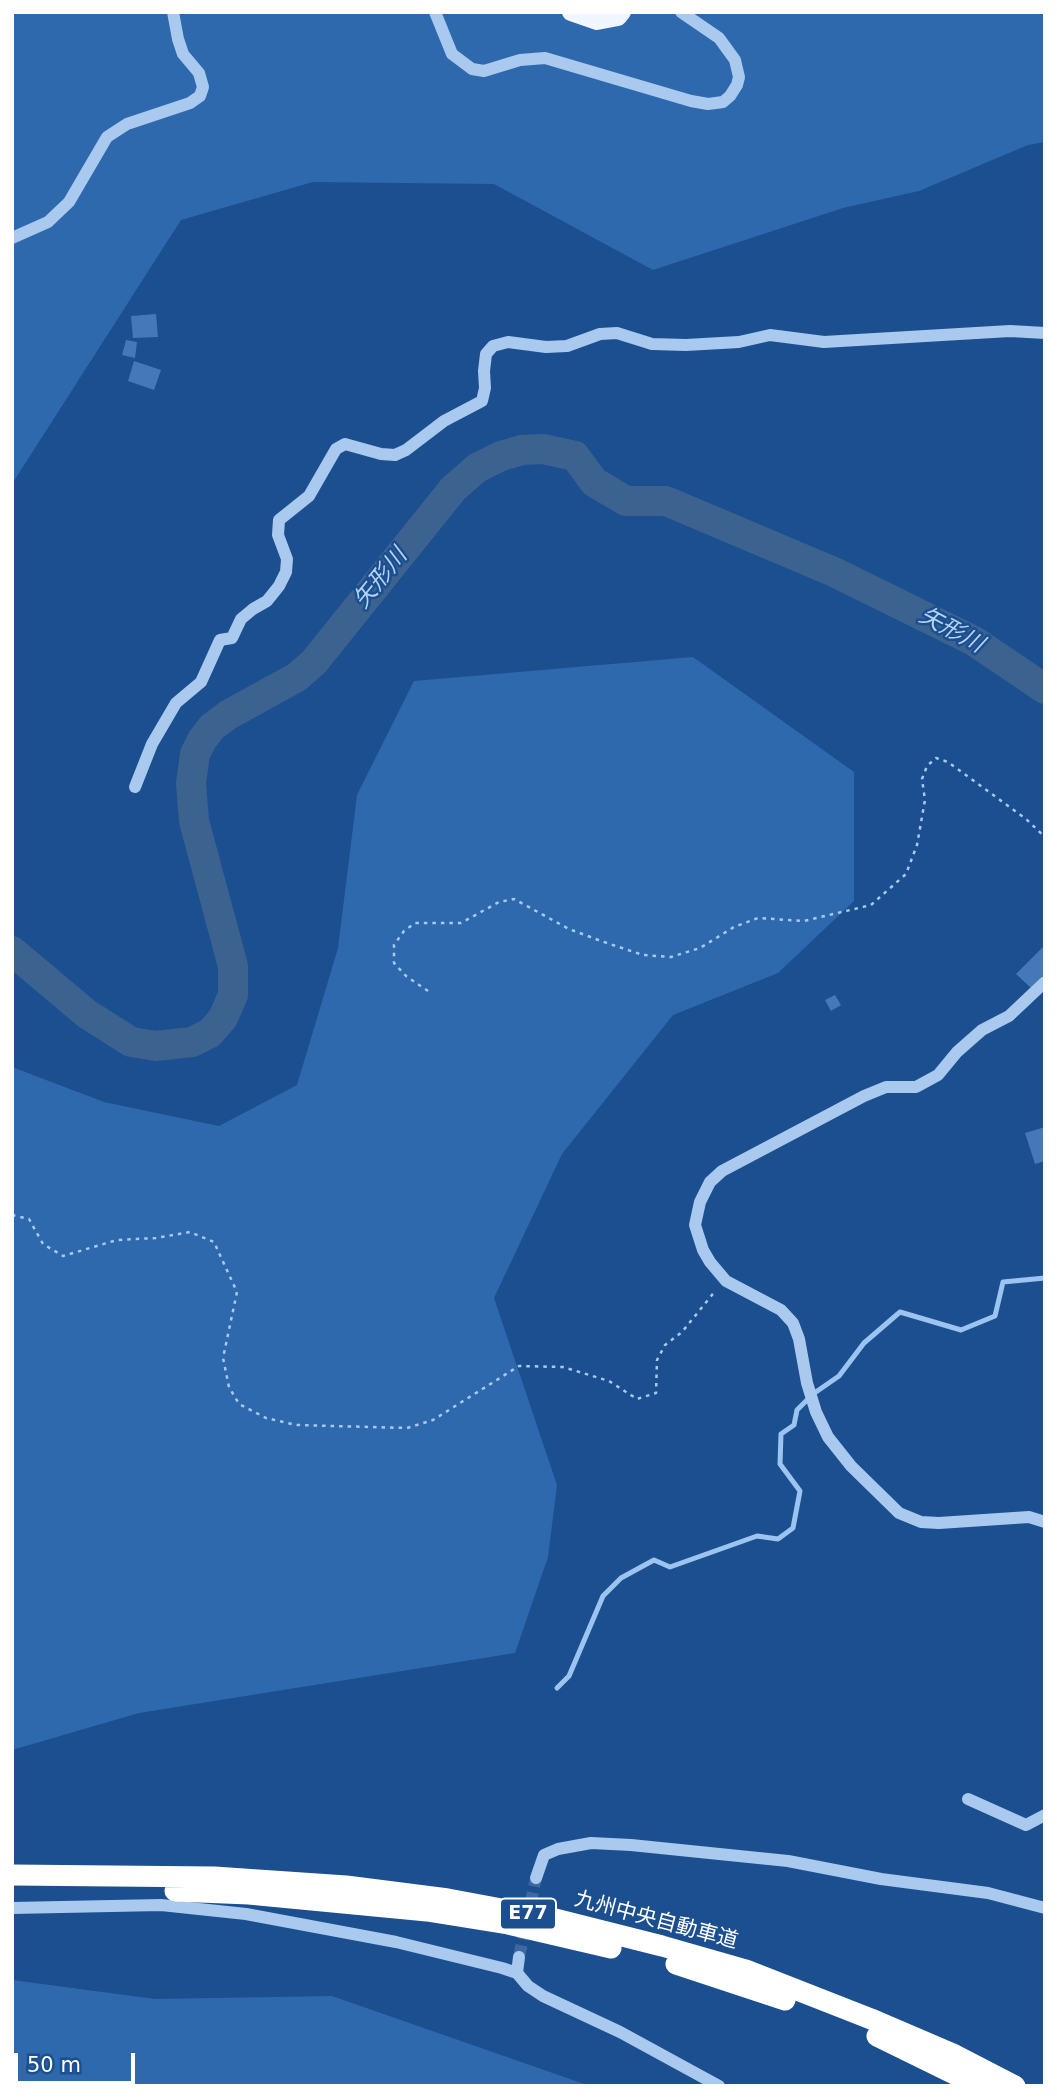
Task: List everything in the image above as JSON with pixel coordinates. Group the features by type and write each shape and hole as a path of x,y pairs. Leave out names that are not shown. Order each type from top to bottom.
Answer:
{"highway":[{"name":"九州中央自動車道","path":"12,1875 214,1877 346,1886 448,1899 555,1919 746,1970 872,2019 955,2055 1015,2086"},
{"name":"九州中央自動車道","path":"12,1888 249,1894 427,1911 508,1924 659,1959 772,1995 880,2038 979,2086"}],"main road":[{"path":"571,12 597,21 618,17 622,12"}],"street":[{"path":"12,238 48,222 69,202 107,137 127,124 190,103 200,96 203,87 200,74 183,54 173,12"},
{"path":"435,12 452,54 472,69 484,71 520,60 545,58 691,101 708,104 723,102 737,85 739,76 735,60 719,38 681,12"},
{"path":"135,787 152,744 176,703 201,682 220,640 232,638 242,619 267,601 279,586 286,572 287,559 278,535 279,520 309,496 336,449 345,444 395,455 406,450 444,421 482,401 486,354 493,346 508,342 546,347 567,345 600,334 617,334 652,344 685,345 739,342 770,335 824,342 1010,331 1045,333"},
{"path":"1045,982 1009,1016 982,1030 957,1052 937,1075 916,1087 886,1087 864,1096 722,1171 710,1182 696,1213 695,1225 706,1256 726,1281 781,1310 793,1323 799,1339 807,1383 816,1412 828,1437 898,1513 920,1521 1029,1517 1045,1522"},
{"path":"968,1799 1026,1825 1045,1815"},
{"path":"536,1878 544,1855 558,1849 591,1843 631,1845 788,1861 881,1879 988,1893 1045,1909"},
{"path":"12,1908 161,1905 246,1914 396,1942 517,1973 528,1986 543,1996 620,2032 719,2086"},
{"path":"517,1973 519,1957"}],"path":[{"path":"428,991 394,963 394,946 404,930 415,923 461,923 499,902 514,899 569,929 601,942 643,955 671,957 700,948 734,927 758,918 804,921 871,905 906,874 917,845 925,800 922,779 927,766 936,758 948,762 1045,837"},
{"path":"12,1216 29,1219 43,1244 63,1256 117,1240 156,1238 190,1231 214,1242 237,1292 223,1357 229,1387 239,1404 266,1418 296,1425 407,1428 432,1420 519,1366 563,1367 609,1381 637,1399 656,1393 657,1360 665,1345 682,1332 726,1281"}],"shaded area":[{"path":"12,12 1045,12 1045,142 1028,145 919,191 843,208 653,270 494,184 313,182 181,220 12,484"},
{"path":"693,657 854,772 854,901 778,973 673,1015 562,1154 494,1298 557,1485 548,1557 515,1653 139,1713 12,1750 12,1067 104,1102 219,1126 297,1085 338,948 357,795 414,681"},
{"path":"12,1980 155,1999 332,1996 590,2086 12,2086"}],"building":[{"path":"156,314 158,337 133,338 131,316"},
{"path":"126,340 137,342 135,358 122,355"},
{"path":"134,361 161,370 154,390 128,381"},
{"path":"1045,945 1045,974 1031,988 1016,974"},
{"path":"835,995 841,1005 831,1011 825,1000"},
{"path":"1045,1127 1045,1161 1035,1164 1025,1133"}],"waterway":[{"name":"矢形川","path":"12,951 87,1014 131,1042 156,1046 192,1042 210,1033 223,1018 233,995 233,966 194,821 191,783 195,754 202,740 212,727 228,715 297,677 314,662 453,489 477,468 501,456 522,450 543,449 575,456 594,482 626,501 666,501 834,572 974,641 1045,689"},
{"path":"557,1688 569,1676 603,1596 621,1578 654,1560 670,1567 757,1536 778,1539 793,1528 800,1491 780,1464 781,1434 794,1425 797,1410 813,1394 839,1376 864,1343 900,1312 961,1330 995,1316 1003,1282 1045,1278"}],"tunnel":[{"path":"519,1957 536,1878"}]}
